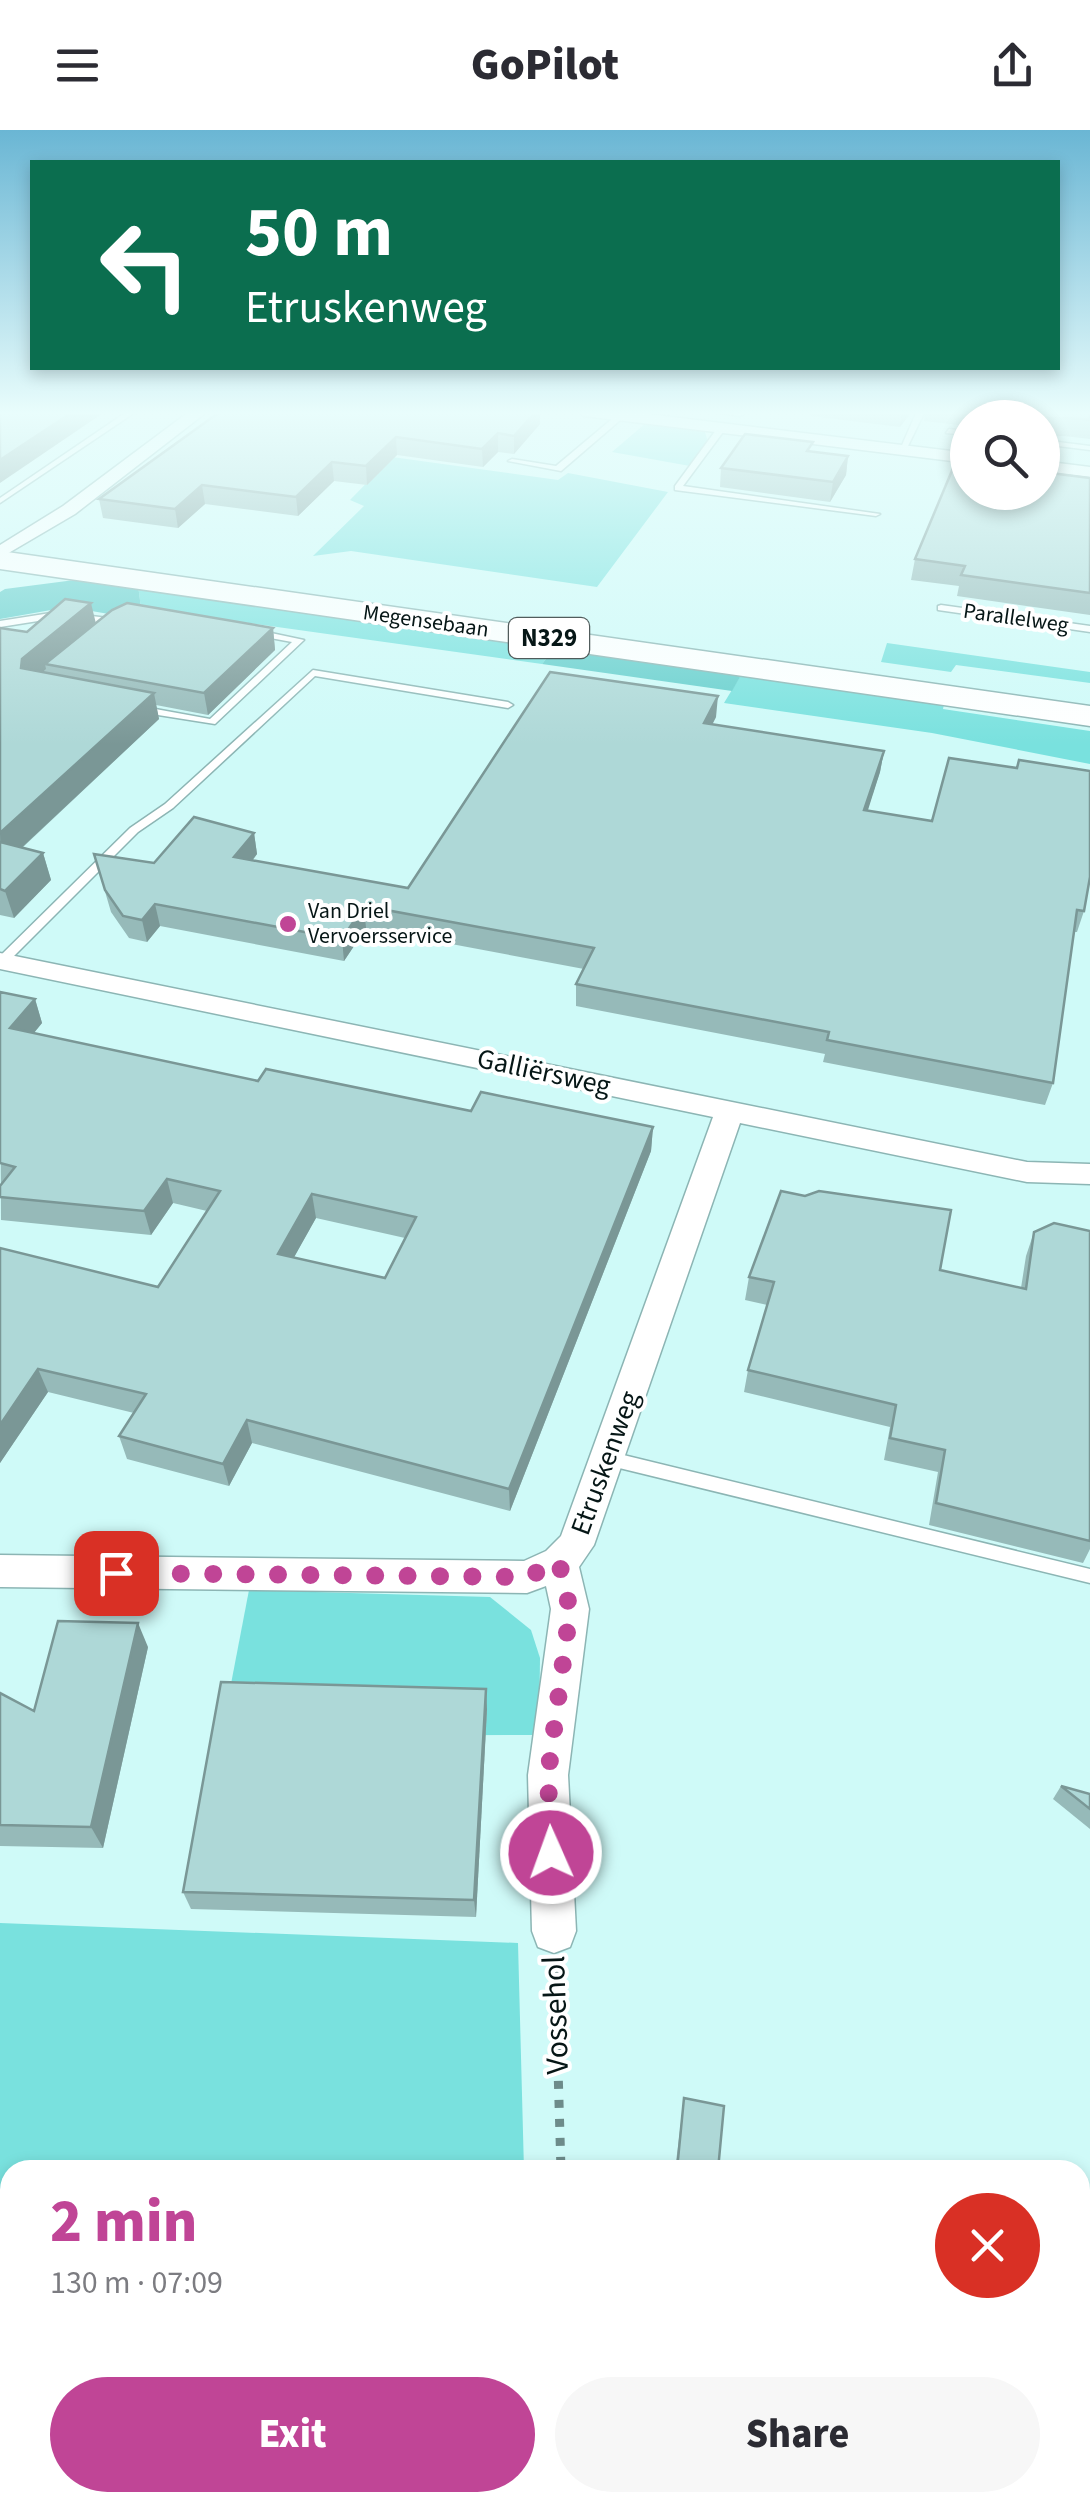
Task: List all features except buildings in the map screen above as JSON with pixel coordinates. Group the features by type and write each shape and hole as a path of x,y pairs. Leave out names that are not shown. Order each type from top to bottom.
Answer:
{"main road":[{"name":"Megensebaan","path":"7,553 1090,697"},
{"name":"Megensebaan","path":"7,553 1090,716"}],"street":[{"path":"7,553 60,522"},
{"name":"Galliërsweg","path":"1,961 1028,1172 1090,1174"},
{"name":"Etruskenweg","path":"0,1571 527,1577 559,1562 576,1545 730,1110"},
{"name":"Vossehol","path":"554,1931 548,1775 570,1610 559,1562"}],"lane":[{"name":"Parallelweg","path":"941,608 1090,629"},
{"path":"0,624 57,614 114,624"},
{"path":"100,635 126,619"},
{"path":"123,706 212,722 299,640 246,632"},
{"path":"1,961 134,830 170,806 313,672 508,705"},
{"path":"606,1458 1090,1576"}],"path":[{"name":"Vossehol","path":"554,1931 561,2160"}],"shaded area":[{"path":"348,522 645,522 597,587 351,551 313,556"},
{"path":"90,578 138,585 141,608 109,614 68,607 0,619 0,592 5,589"},
{"path":"138,585 558,644 542,664 141,608"},
{"path":"887,643 1090,672 1090,683 956,665 951,672 881,662"},
{"path":"558,644 744,670 732,691 542,664"},
{"path":"744,670 944,704 943,709 1090,731 1090,764 932,733 724,703"},
{"path":"249,1590 490,1597 531,1630 540,1658 539,1735 221,1736"},
{"path":"0,1923 518,1943 524,2160 0,2160"}],"place":[{"name":"Van Driel Vervoersservice","path":"288,924"}],"route":[{"path":"116,1573 527,1577 559,1562 570,1610 548,1775 551,1853"}]}
